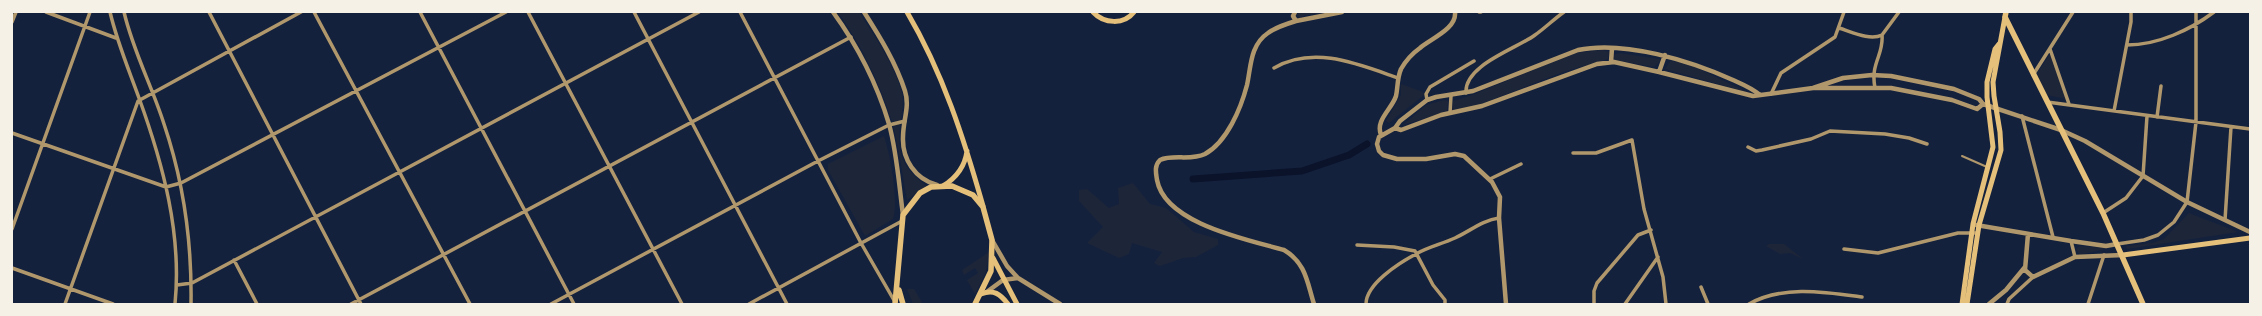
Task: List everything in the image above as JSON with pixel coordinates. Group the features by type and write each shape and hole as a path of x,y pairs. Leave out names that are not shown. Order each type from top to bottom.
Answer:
{"main road":[{"path":"907,12 939,73 967,148 992,240 993,258 990,271 981,294 975,304"},
{"path":"1093,12 1102,19 1119,21 1134,12"},
{"path":"1967,304 1974,233 1973,224 1989,168 1993,140 1986,105 1987,82 1995,50 1999,44 2006,14"},
{"path":"2006,14 2033,75 2103,212 2143,304"},
{"path":"1962,304 1974,233 1979,225 2001,150 1993,82 2000,51 1999,44"},
{"path":"896,304 903,214 920,193 940,186 954,178 962,167 967,148"},
{"path":"940,186 960,188 973,195 983,207"},
{"path":"2122,255 2250,238"},
{"path":"993,258 1003,280 1017,304"},
{"path":"898,286 903,304"},
{"path":"981,294 988,291 1002,295 1008,304"}],"street":[{"path":"12,22 16,12"},
{"path":"46,12 116,38"},
{"path":"12,229 44,145 90,12"},
{"path":"110,12 116,38 140,99 160,159 173,224 177,285 175,304"},
{"path":"124,12 166,130 181,183 190,237 192,283 191,304"},
{"path":"209,12 230,49 271,134 361,304"},
{"path":"65,304 140,99 230,49 301,12"},
{"path":"314,12 470,304"},
{"path":"420,12 574,304"},
{"path":"12,133 166,187 181,183 271,134 506,12"},
{"path":"528,12 682,304"},
{"path":"634,12 787,304"},
{"path":"177,285 192,283 699,12"},
{"path":"740,12 861,243 896,304"},
{"path":"833,12 851,37 873,83 889,125 903,214"},
{"path":"864,12 889,53 905,90 908,103 905,121 904,144 909,163 918,176 940,186"},
{"path":"1295,12 1293,16 1296,21"},
{"path":"1314,304 1302,267 1294,256 1284,250 1217,230 1187,216 1163,195 1158,184 1156,163 1160,160 1204,154 1223,138 1238,109 1247,85 1249,64 1261,39 1277,27 1296,21 1342,12"},
{"path":"1381,135 1380,127 1383,118 1395,98 1398,78 1402,68 1420,48 1452,24 1455,18 1454,12"},
{"path":"1466,93 1465,88 1470,79 1488,63 1535,35 1564,12"},
{"path":"1771,94 1781,73 1791,65 1832,40 1839,28 1844,12"},
{"path":"1875,88 1872,75 1882,44 1882,35 1899,12"},
{"path":"2033,75 2073,12"},
{"path":"2114,110 2131,22 2131,12"},
{"path":"1973,224 2106,246 2144,240 2158,235 2174,222 2187,202 2196,122 2196,12"},
{"path":"2127,45 2152,44 2197,25 2214,12"},
{"path":"1839,28 1872,37 1882,35"},
{"path":"351,304 444,256 851,37"},
{"path":"1506,304 1500,197 1490,179 1464,156 1456,154 1426,159 1390,158 1383,155 1378,147 1378,140 1381,135 1395,128 1400,121 1427,100 1436,97 1466,93 1578,50 1594,47 1665,55 1697,64 1760,95"},
{"path":"1611,62 1612,48"},
{"path":"2050,49 2069,104"},
{"path":"1659,72 1665,55"},
{"path":"1274,68 1297,58 1339,60 1398,78"},
{"path":"1427,100 1426,94 1430,87 1474,61"},
{"path":"1395,128 1401,130 1450,113 1482,106 1597,64 1611,62 1659,72 1748,95 1771,94 1813,88 1875,88 1907,90 1952,100 1977,109 1986,105"},
{"path":"1813,88 1843,78 1872,75 1909,79 1954,89 1979,99 1986,105 2061,130 2085,141 2187,202 2250,232"},
{"path":"1907,90 1909,79"},
{"path":"1929,95 1931,84"},
{"path":"2157,117 2161,86"},
{"path":"1952,100 1954,89"},
{"path":"1450,113 1451,96"},
{"path":"2047,102 2250,129"},
{"path":"2022,116 2053,238"},
{"path":"2103,212 2126,198 2143,176 2147,116"},
{"path":"551,304 818,161 889,125 905,121"},
{"path":"2224,220 2232,126"},
{"path":"1748,147 1756,151 1762,150 1811,139 1830,131 1885,134 1909,138 1927,144"},
{"path":"1573,153 1596,153 1632,140 1640,188 1663,278 1666,304"},
{"path":"1490,179 1521,164"},
{"path":"1366,304 1366,297 1372,287 1416,253 1456,238 1485,222 1500,218"},
{"path":"749,304 902,221"},
{"path":"1594,304 1594,291 1597,283 1638,235 1651,230"},
{"path":"1844,249 1878,253 1958,233 1974,233"},
{"path":"2028,234 2025,267 2027,274 2033,277"},
{"path":"992,240 1007,266 1018,278 1060,304"},
{"path":"2071,241 2075,257"},
{"path":"1357,245 1400,248 1411,250 1416,253 1433,285 1445,300 1445,304"},
{"path":"2088,304 2104,255"},
{"path":"2007,304 2008,299 2033,277 2075,257 2122,255"},
{"path":"1625,304 1658,257"},
{"path":"234,260 257,304"},
{"path":"1989,304 2006,290 2025,267"},
{"path":"12,268 113,304"},
{"path":"988,291 1003,280 1018,278"},
{"path":"1701,287 1708,304"},
{"path":"1749,304 1758,299 1784,292 1862,297"}],"lane":[{"path":"1962,156 1989,168"}],"shaded area":[{"path":"838,12 859,12 884,51 899,82 903,100 899,141 902,158 911,172 927,186 907,200 896,139 881,91 869,64"},
{"path":"1299,12 1332,12 1305,15 1300,18 1297,16"},
{"path":"1603,50 1609,52 1608,59 1563,72 1474,107 1452,110 1453,101 1472,95 1575,53"},
{"path":"1619,53 1659,59 1661,61 1654,67 1614,60 1613,55"},
{"path":"2050,54 2067,99 2047,95 2036,75"},
{"path":"1670,61 1687,63 1749,93 1665,69"},
{"path":"1401,84 1423,92 1424,95 1389,123 1386,121 1401,95"},
{"path":"1444,100 1448,101 1447,112 1403,125 1426,105"},
{"path":"884,136 893,178 895,211 893,219 865,236 828,170 828,164"},
{"path":"1133,183 1150,204 1166,208 1194,232 1218,239 1218,245 1196,257 1183,258 1160,266 1154,263 1162,252 1132,243 1129,254 1119,258 1087,243 1103,227 1079,201 1079,190 1087,189 1109,208 1119,204 1118,188"},
{"path":"2189,213 2238,232 2127,249 2126,246 2153,243 2164,239"},
{"path":"1769,244 1784,244 1803,259 1790,253 1780,254 1766,246"},
{"path":"2080,246 2105,249 2080,255 2076,249"},
{"path":"989,252 986,272 975,294 967,280 978,273 975,268 964,275 962,270"},
{"path":"907,289 914,289 923,304 913,304"}],"waterway":[{"path":"1193,179 1302,171 1349,155 1367,144"}]}
